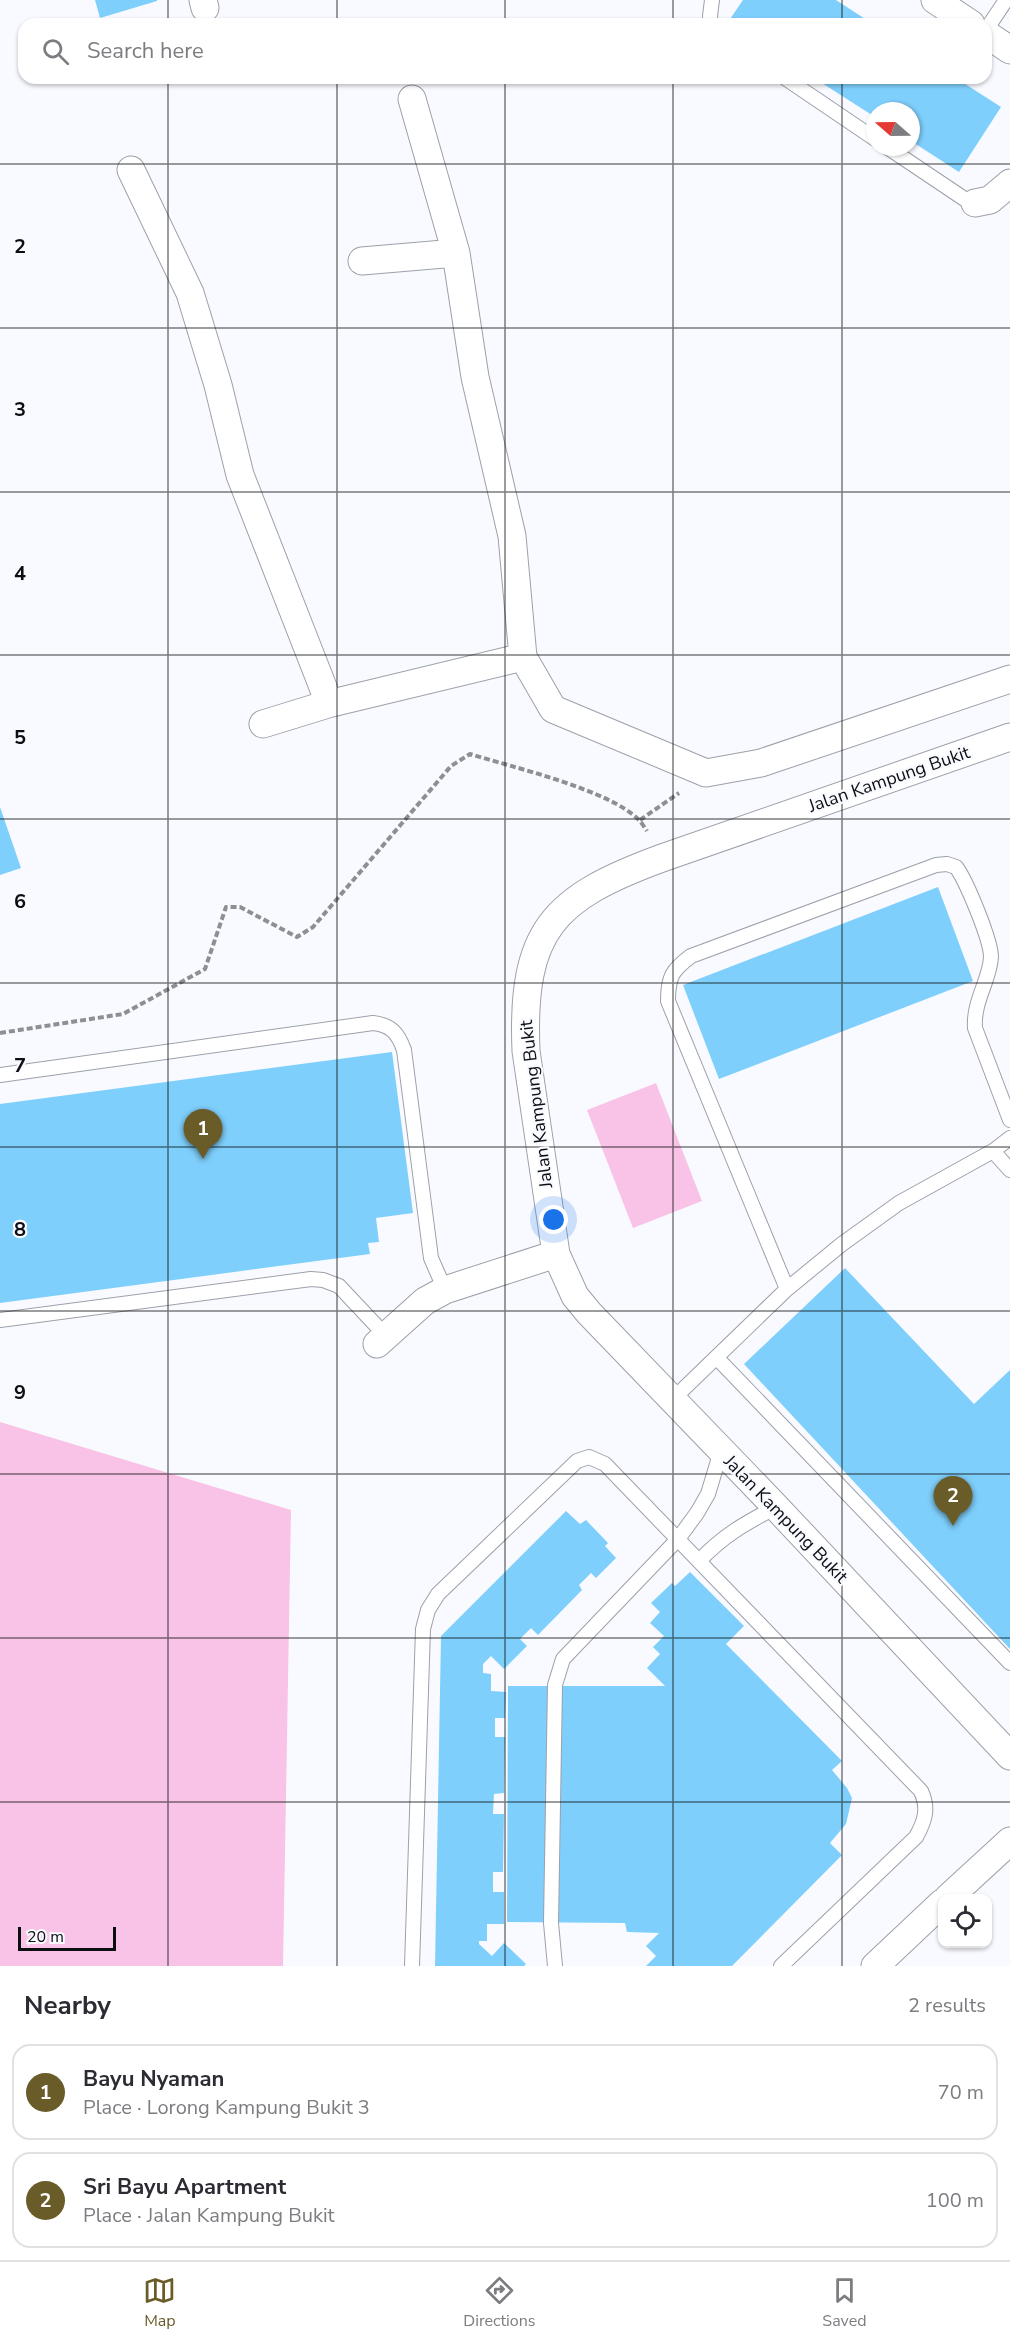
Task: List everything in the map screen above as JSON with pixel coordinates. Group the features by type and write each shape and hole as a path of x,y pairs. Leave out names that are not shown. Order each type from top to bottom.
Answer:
{"street":[{"path":"935,0 962,18"},
{"path":"992,36 1010,50"},
{"path":"412,99 456,253 475,377 512,536 523,657 554,709 706,773 761,763 1010,679"},
{"path":"130,170 190,293 218,385 240,475 328,704"},
{"path":"975,203 990,200 1010,183"},
{"path":"362,261 456,253"},
{"path":"263,724 328,704 523,657"},
{"name":"Jalan Kampung Bukit","path":"1010,737 662,858 624,872 591,888 565,907 547,929 532,962 526,995 526,1051 556,1254 575,1296 1010,1756"},
{"path":"382,1340 425,1301 445,1290 556,1254"},
{"path":"953,1894 1010,1841"},
{"path":"875,1966 938,1907"}],"lane":[{"path":"711,18 712,0"},
{"path":"992,22 1006,0"},
{"path":"794,84 866,133"},
{"path":"900,156 966,200 975,203"},
{"path":"787,1289 668,1001 668,983 677,967 691,956 936,865 946,864 956,867 989,940 991,957 974,1015 975,1028 1010,1120"},
{"path":"0,1075 373,1023 393,1029 404,1050 431,1258 445,1290"},
{"path":"672,1400 787,1289 842,1244 899,1203 993,1151 1010,1138"},
{"path":"993,1151 1010,1170"},
{"path":"0,1320 311,1279 323,1280 339,1286 382,1340"},
{"path":"717,1358 1010,1663"},
{"path":"555,1966 551,1923 555,1685 563,1659 678,1539 698,1513 708,1494 721,1451"},
{"path":"412,1966 423,1629 428,1610 438,1594 577,1461 589,1457 605,1464 921,1791 926,1801 926,1813 916,1837 781,1966"},
{"path":"699,1561 719,1540 733,1530 776,1507"}],"path":[{"path":"0,1033 123,1014 205,969 226,907 240,907 297,937 313,927 451,766 470,754 575,786 618,805 640,820 662,858"},
{"path":"640,820 706,773"}],"shaded area":[{"path":"656,1083 702,1201 633,1228 587,1110"},
{"path":"0,1422 291,1510 283,1966 0,1966"}],"building":[{"path":"95,0 157,0 157,1 100,18"},
{"path":"743,0 836,0 864,18 731,18"},
{"path":"823,84 965,84 1001,107 959,172 920,147 920,102 866,102 866,111"},
{"path":"0,807 21,868 0,875"},
{"path":"938,887 973,981 719,1079 683,985"},
{"path":"392,1052 413,1213 376,1218 379,1242 368,1243 370,1254 0,1303 0,1104"},
{"path":"845,1268 974,1404 1010,1370 1010,1649 744,1364"},
{"path":"566,1511 580,1524 586,1520 608,1543 605,1546 616,1558 596,1578 591,1573 579,1585 582,1590 538,1635 531,1628 520,1639 527,1646 504,1669 491,1656 483,1664 483,1673 491,1674 491,1691 506,1692 505,1718 495,1718 495,1737 505,1737 504,1793 494,1794 493,1814 504,1814 503,1872 493,1872 493,1892 504,1892 504,1924 487,1924 487,1941 479,1941 479,1944 492,1956 504,1943 526,1964 524,1966 435,1966 441,1636"},
{"path":"690,1572 744,1626 726,1644 842,1761 832,1770 852,1798 846,1824 830,1843 842,1855 732,1966 646,1966 656,1956 646,1946 659,1933 627,1932 625,1923 507,1922 508,1686 665,1686 647,1668 660,1654 653,1647 664,1636 650,1623 660,1612 651,1603 672,1583 675,1586"}],"place":[{"name":"Bayu Nyaman","path":"203,1159"},
{"name":"Sri Bayu Apartment","path":"953,1526"}]}
